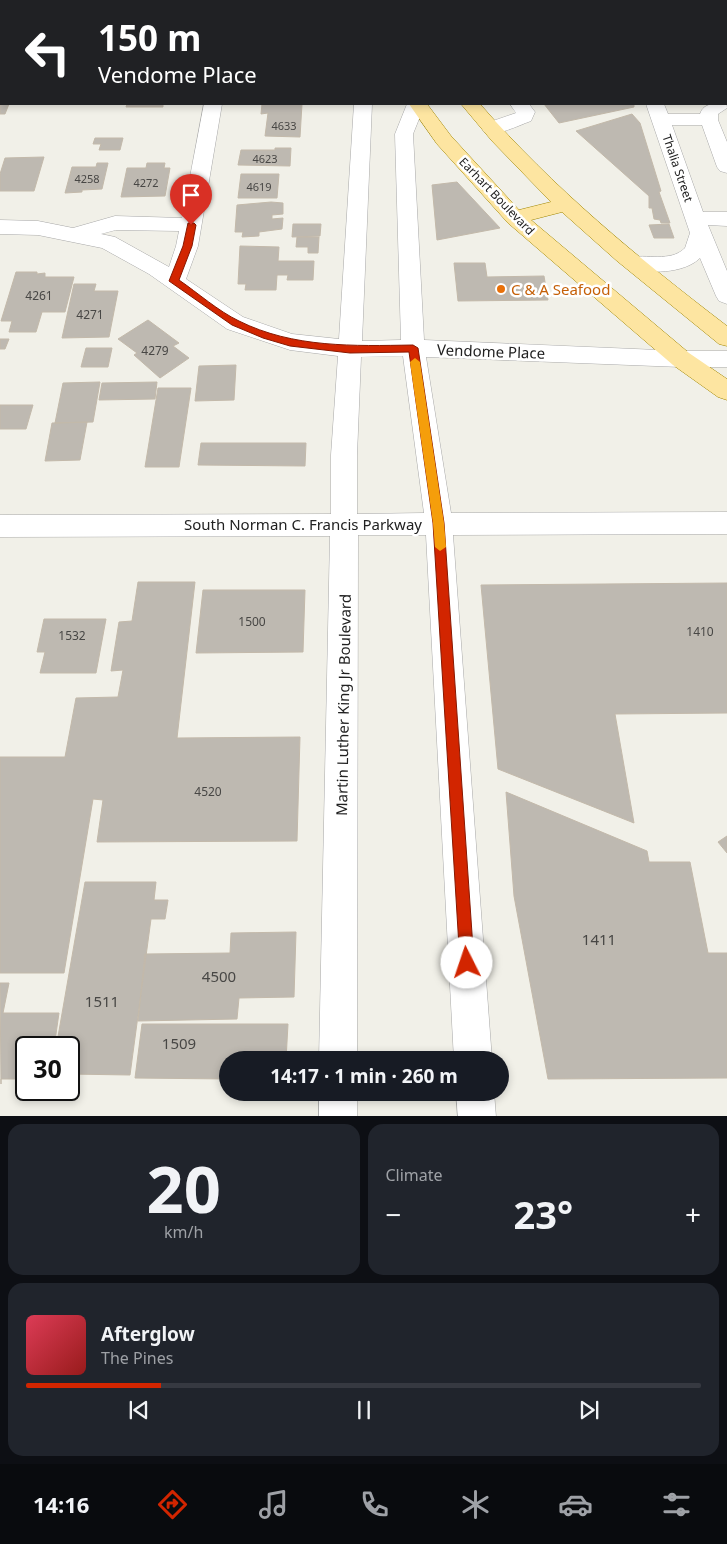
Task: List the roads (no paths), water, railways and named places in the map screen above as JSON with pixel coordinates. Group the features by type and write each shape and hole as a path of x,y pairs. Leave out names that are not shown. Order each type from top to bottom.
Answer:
{"main road":[{"name":"Earhart Boulevard","path":"418,105 444,140 515,218 681,359 727,391"},
{"path":"471,105 514,154 567,204 635,264 727,338"},
{"path":"515,218 567,204"}],"street":[{"path":"174,281 188,246 213,105"},
{"name":"Martin Luther King Jr Boulevard","path":"338,1051 344,454 363,105"},
{"path":"417,105 404,134 413,348 439,523 472,1051"},
{"path":"491,128 524,117 526,112 520,105"},
{"path":"720,105 709,112 709,120 727,167"},
{"path":"658,112 709,120"},
{"name":"Thalia Street","path":"658,112 698,225 727,296"},
{"path":"635,264 674,262 685,259 694,252 698,225 727,219"},
{"path":"75,234 115,223 191,225"},
{"name":"Vendome Place","path":"0,227 38,228 75,234 114,246 157,269 235,323 267,336 290,342 350,349 413,348 681,359"},
{"path":"681,359 727,358"},
{"name":"South Norman C. Francis Parkway","path":"0,526 727,523"},
{"path":"338,1101 338,1116"},
{"path":"476,1101 477,1116"}],"place":[{"name":"C & A Seafood","path":"501,289"}]}
